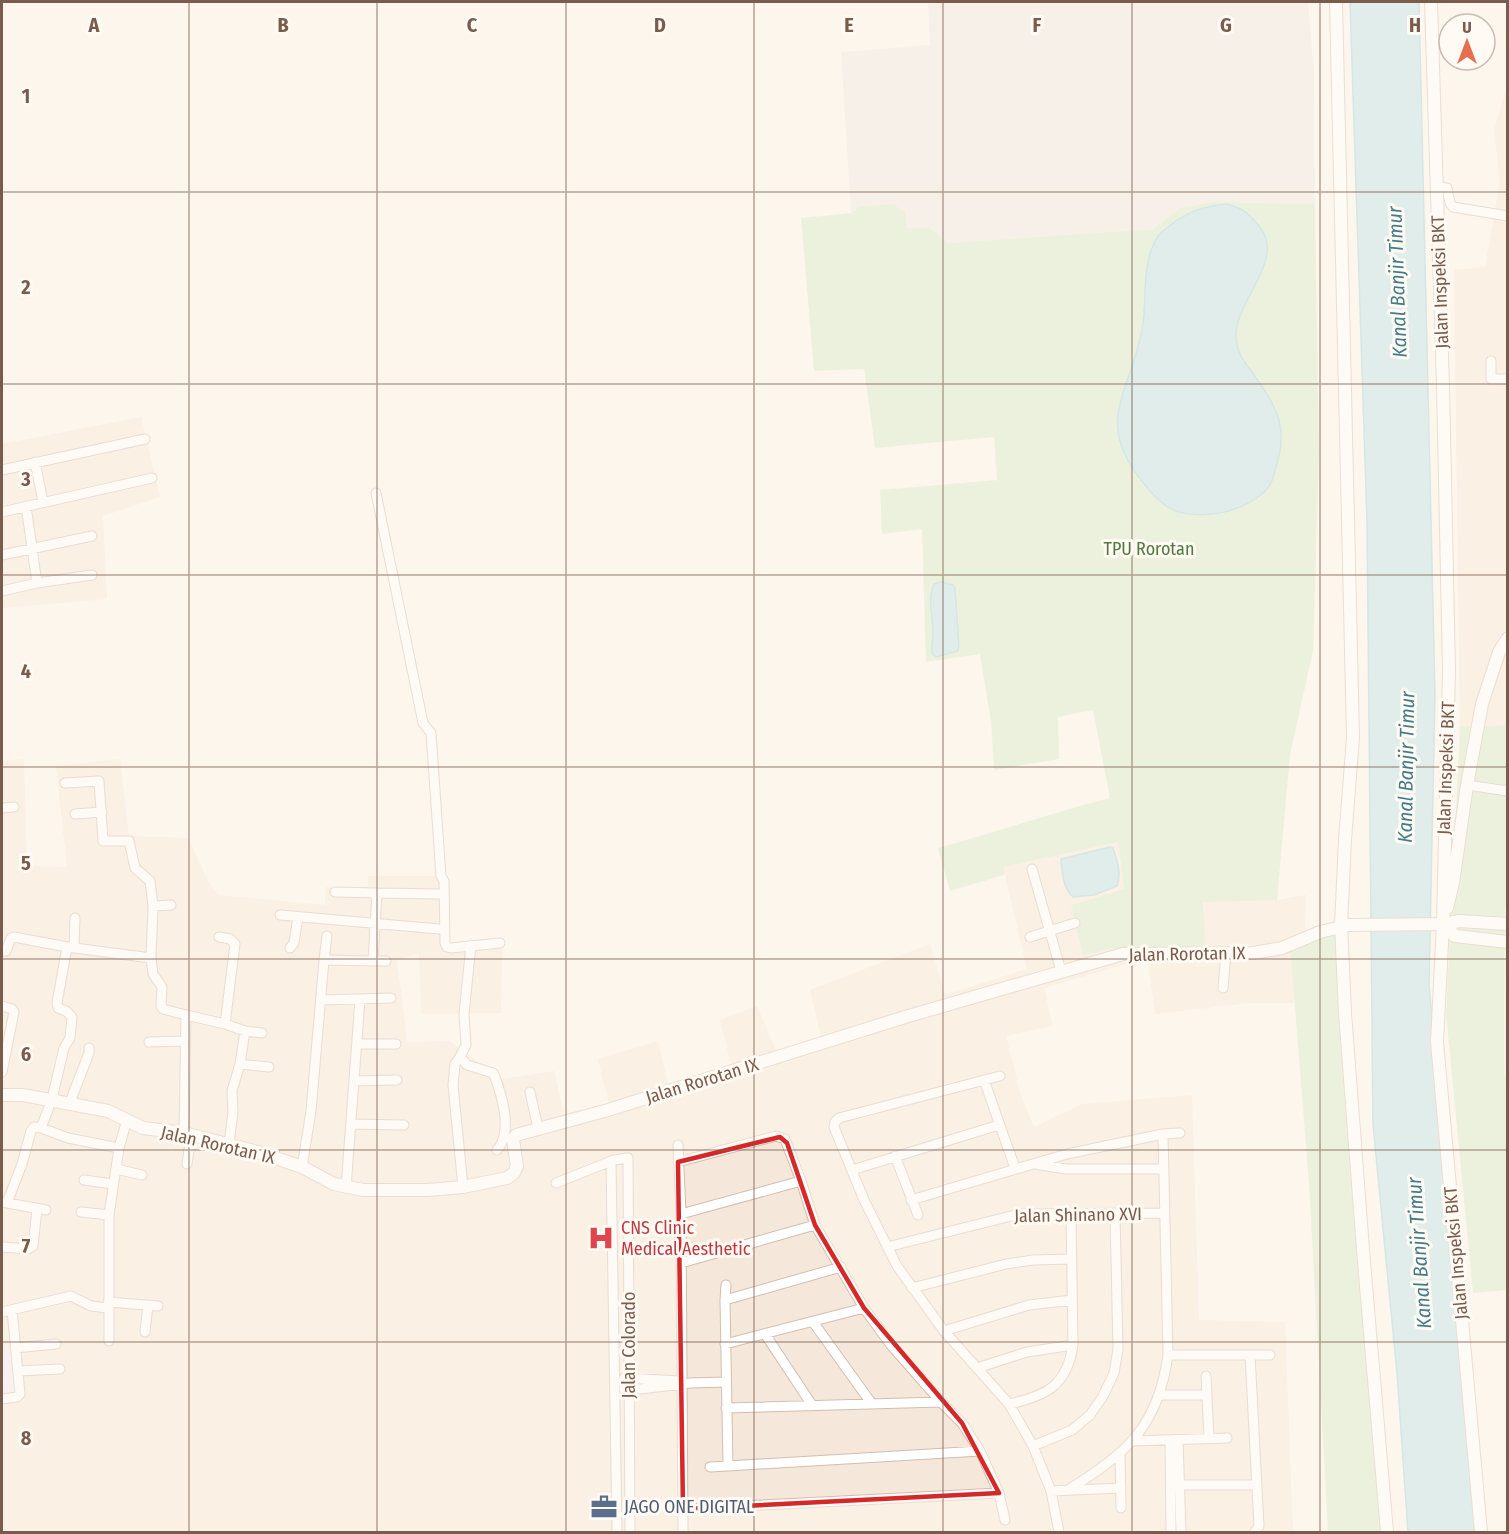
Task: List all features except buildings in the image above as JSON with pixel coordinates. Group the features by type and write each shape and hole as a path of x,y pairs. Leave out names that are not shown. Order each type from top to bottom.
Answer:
{"street":[{"path":"1336,2 1353,737 1345,840 1345,1013 1387,1533"},
{"name":"Jalan Inspeksi BKT","path":"1431,2 1449,671 1437,924 1437,1042 1481,1533"},
{"path":"1437,187 1447,188 1450,205 1453,207 1508,216"},
{"path":"1491,361 1489,378 1491,380 1508,379"},
{"path":"2,470 145,439"},
{"path":"35,462 43,502"},
{"path":"2,512 152,478"},
{"path":"376,493 423,723 430,733 441,876 444,881 445,943 449,947 500,943"},
{"path":"26,506 38,583"},
{"path":"2,555 92,536"},
{"path":"2,591 92,575"},
{"path":"1508,638 1498,652 1482,704 1453,883 1437,924 1455,936 1508,942"},
{"path":"65,783 99,781 103,842 129,841 135,868 150,881 153,906 151,958 153,974 162,987 162,1008 245,1031 262,1033"},
{"path":"1470,785 1508,791"},
{"path":"2,808 14,807"},
{"path":"75,814 102,813"},
{"path":"1032,869 1061,971"},
{"path":"335,892 440,894"},
{"path":"373,961 376,893"},
{"path":"153,906 171,905"},
{"path":"280,915 439,929"},
{"path":"290,948 294,943 298,917"},
{"path":"41,1128 52,1099 64,1048 71,1032 72,1017 66,1011 58,1008 57,1003 75,918"},
{"name":"Jalan Rorotan IX","path":"2,1095 52,1099 108,1111 143,1128 229,1144 302,1167 346,1188 389,1191 463,1187 512,1175 517,1166 514,1136 608,1110 905,1017 1124,954 1253,953 1282,948 1345,925 1437,924 1459,921 1508,924"},
{"path":"1030,937 1074,923"},
{"path":"302,1167 311,1111 327,936"},
{"path":"2,951 6,951 13,937 151,958"},
{"path":"219,937 230,939 235,944 225,1024"},
{"path":"463,1187 453,1085 455,1064 466,1045 464,1014 471,945"},
{"path":"1222,988 1226,953"},
{"path":"324,960 386,961"},
{"path":"321,1000 391,998"},
{"path":"346,1188 360,999"},
{"path":"2,1006 14,1012 2,1072"},
{"path":"186,1015 187,1164"},
{"path":"229,1144 233,1112 232,1091 240,1064 245,1031"},
{"path":"149,1042 185,1041"},
{"path":"357,1044 396,1044"},
{"path":"70,1102 89,1048"},
{"path":"460,1057 467,1065 495,1075 506,1128 504,1140 497,1150"},
{"path":"240,1064 269,1067"},
{"path":"1000,1076 836,1120 834,1124 852,1170 897,1266 944,1331 1009,1404 1033,1446 1051,1491 1059,1533"},
{"path":"354,1081 397,1080"},
{"path":"984,1080 1015,1168"},
{"path":"530,1092 538,1128"},
{"path":"109,1341 109,1215 118,1148 127,1119"},
{"path":"351,1124 404,1125"},
{"path":"852,1170 999,1125"},
{"path":"2,1247 28,1248 33,1246 41,1210 4,1202 22,1164 34,1127 68,1138 118,1148"},
{"path":"912,1200 1067,1154 1163,1134 1180,1133"},
{"path":"1068,1490 1120,1454 1147,1422 1165,1376 1168,1355 1163,1134"},
{"path":"678,1162 772,1137 780,1137 787,1141 815,1225 864,1308 891,1345 962,1423 980,1451 999,1493 1005,1520"},
{"path":"678,1145 685,1383 682,1533"},
{"path":"895,1156 918,1215"},
{"name":"Jalan Colorado","path":"617,1533 611,1162 628,1158 630,1533"},
{"path":"556,1183 611,1162"},
{"path":"1033,1163 1059,1169 1163,1170"},
{"path":"116,1169 142,1175"},
{"path":"84,1180 113,1184"},
{"path":"681,1214 801,1181"},
{"path":"81,1212 109,1215"},
{"path":"1009,1404 1035,1398 1051,1390 1063,1376 1071,1358 1073,1345 1071,1213"},
{"path":"1033,1446 1072,1430 1090,1415 1103,1396 1114,1373 1118,1349 1116,1213"},
{"name":"Jalan Shinano XVI","path":"887,1246 1019,1214 1165,1214"},
{"path":"681,1263 815,1225"},
{"path":"912,1288 1006,1264 1033,1260 1071,1259"},
{"path":"725,1300 841,1267"},
{"path":"726,1285 728,1466"},
{"path":"2,1399 20,1395 15,1348 7,1311 71,1296 91,1306 153,1306 145,1332"},
{"path":"944,1331 1029,1305 1072,1300"},
{"path":"725,1344 864,1308"},
{"path":"813,1322 872,1404"},
{"path":"765,1334 812,1405"},
{"path":"15,1348 56,1344"},
{"path":"977,1368 1027,1352 1073,1345"},
{"path":"1168,1355 1270,1354"},
{"path":"1250,1355 1259,1526 1255,1533"},
{"path":"18,1371 60,1369"},
{"path":"1206,1376 1209,1438"},
{"path":"615,1383 629,1378 685,1383"},
{"path":"615,1383 629,1389 685,1383 726,1382"},
{"path":"1159,1395 1207,1395"},
{"path":"726,1408 941,1402"},
{"path":"616,1406 630,1406"},
{"path":"1131,1441 1227,1438"},
{"path":"1174,1440 1179,1485 1176,1532"},
{"path":"1174,1440 1176,1532"},
{"path":"710,1467 980,1451"},
{"path":"1120,1454 1121,1508"},
{"path":"1179,1485 1257,1485"},
{"path":"1051,1491 1121,1488"},
{"path":"683,1509 999,1493"}],"highlighted area":[{"path":"780,1137 787,1143 815,1225 864,1308 962,1423 999,1493 683,1509 678,1162"}],"shaded area":[{"path":"928,2 1308,2 1314,73 1315,204 1213,202 1180,208 1153,229 948,243 930,228 907,228 851,213 841,52 930,45"},
{"path":"1507,86 1507,725 1460,727 1454,270 1485,267 1500,182 1494,130"},
{"path":"141,417 160,497 103,516 107,599 2,608 2,444"},
{"path":"24,759 27,866 67,867 56,766 120,759 129,836 188,838 208,881 218,895 325,905 326,887 368,889 368,876 439,876 441,944 502,944 501,1013 421,1014 419,953 397,960 407,1042 449,1041 481,1064 497,1080 554,1071 564,1114 609,1104 598,1059 658,1041 668,1084 731,1064 720,1020 757,1006 776,1051 821,1036 810,990 930,944 945,995 1027,969 1003,867 1118,842 1124,889 1083,955 1117,948 1206,947 1203,901 1277,900 1306,895 1302,1003 1249,1003 1155,1014 1148,962 1128,963 1044,988 1053,1026 1006,1036 1021,1096 1034,1127 1082,1104 1192,1095 1199,1320 1285,1322 1293,1532 2,1532 2,761"},
{"path":"1505,905 1508,905 1507,1103 1504,1070"},
{"path":"20,1348 25,1395 2,1397 2,1350"}],"green space":[{"name":"TPU Rorotan","path":"1213,202 1315,204 1319,453 1313,651 1290,755 1277,900 1203,902 1206,947 1117,948 1083,955 1071,905 1124,889 1118,842 1004,867 1004,875 950,891 938,848 1110,798 1093,710 1058,717 1059,759 994,770 991,722 980,654 926,662 922,529 882,534 880,490 997,480 994,437 875,448 864,369 814,371 801,218 851,213 859,207 892,204 905,211 907,228 930,228 948,243 1153,229 1180,208"},
{"path":"1508,725 1508,905 1505,906 1504,1070 1508,1103 1507,1290 1473,1293 1446,1014 1460,727"},
{"path":"1341,925 1387,1532 1328,1532 1309,1184 1290,945"}],"water":[{"name":"Kanal Banjir Timur","path":"1350,2 1419,2 1435,694 1429,985 1479,1532 1408,1532 1397,1373 1373,1125 1367,522"},
{"path":"1227,204 1249,214 1266,239 1267,252 1264,266 1243,309 1238,323 1236,341 1243,359 1273,404 1280,426 1280,449 1271,482 1258,497 1225,512 1207,515 1189,514 1175,511 1159,500 1129,462 1120,442 1118,423 1120,405 1143,324 1147,267 1153,245 1161,233 1189,213"},
{"path":"941,582 953,585 955,589 959,646 958,651 936,657 932,653 931,596 934,584"},
{"path":"1113,848 1118,867 1117,886 1094,895 1073,897 1065,884 1061,859"}],"place":[{"name":"CNS Clinic Medical Aesthetic","path":"601,1238"},
{"name":"JAGO ONE DIGITAL","path":"604,1507"}]}
